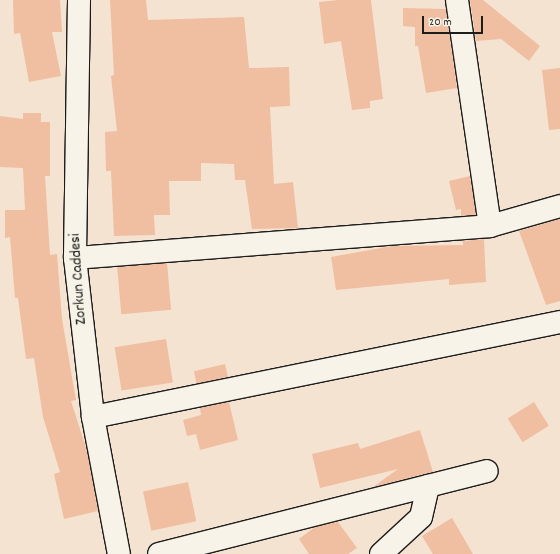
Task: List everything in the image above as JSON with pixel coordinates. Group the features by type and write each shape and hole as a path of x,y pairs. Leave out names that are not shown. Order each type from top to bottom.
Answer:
{"street":[{"name":"Zorkun Caddesi","path":"78,0 75,258 93,417 119,554"},
{"path":"457,0 490,226"},
{"path":"75,258 490,226 560,206"},
{"path":"93,417 560,322"},
{"path":"159,554 487,471"},
{"path":"381,554 421,517 428,486"}],"building":[{"path":"13,0 60,0 62,32 52,32 61,76 29,82 20,33 14,34"},
{"path":"110,0 146,0 148,20 244,17 249,68 289,67 290,106 270,107 274,184 293,182 298,228 252,229 245,180 235,180 234,164 201,163 201,181 169,181 170,215 154,215 155,235 114,236 111,171 106,171 105,132 117,131 111,76 114,75"},
{"path":"338,0 371,0 383,99 370,101 370,108 352,110 341,41 324,44 319,2"},
{"path":"470,0 483,0 540,46 529,61 501,39 476,41"},
{"path":"403,8 446,9 457,88 426,93 418,46 415,46 415,27 403,26"},
{"path":"560,68 560,129 549,130 542,70"},
{"path":"23,113 41,113 41,122 50,122 50,176 45,176 50,255 57,254 62,319 76,400 71,401 87,451 98,511 64,519 54,474 60,472 43,417 34,358 26,359 18,298 15,298 10,237 5,238 5,210 25,210 23,168 0,167 0,116 23,119"},
{"path":"470,176 476,215 461,216 461,209 456,210 449,181"},
{"path":"560,219 560,301 546,305 519,231"},
{"path":"484,239 486,282 449,285 449,279 336,290 331,257 392,246 463,245 463,241"},
{"path":"167,263 171,310 121,314 117,267"},
{"path":"166,339 173,382 122,391 115,347"},
{"path":"225,364 228,377 197,384 194,371"},
{"path":"229,402 238,440 200,450 196,434 187,436 183,420 201,415 200,408"},
{"path":"534,402 549,426 523,442 508,418"},
{"path":"420,430 433,472 373,487 398,469 320,488 312,454 358,443 360,449"},
{"path":"188,482 196,521 151,531 143,492"},
{"path":"452,518 473,554 433,554 422,536"},
{"path":"338,522 357,548 348,554 309,554 299,539 315,527"}]}
